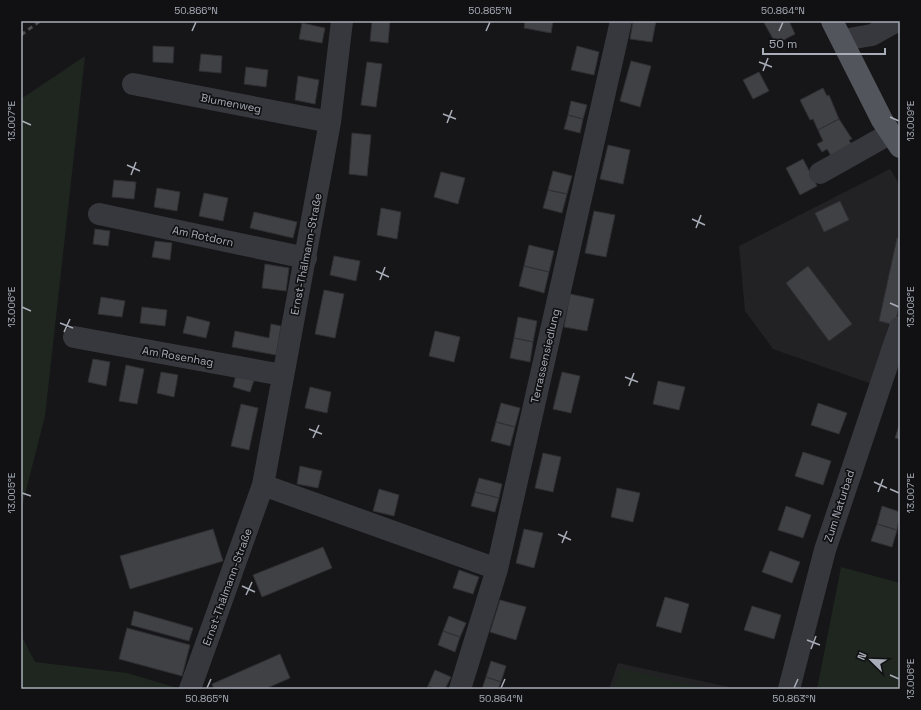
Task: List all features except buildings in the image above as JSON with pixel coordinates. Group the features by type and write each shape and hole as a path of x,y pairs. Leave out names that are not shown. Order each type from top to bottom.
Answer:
{"main road":[{"path":"832,21 849,37 882,120 896,140"}],"street":[{"name":"Ernst-Thälmann-Straße","path":"190,689 264,485 282,375 306,258 330,122 342,21"},
{"name":"Terrassensiedlung","path":"460,689 497,569 621,21"},
{"path":"849,37 872,35 897,21"},
{"name":"Blumenweg","path":"133,84 330,122"},
{"path":"820,173 896,140"},
{"name":"Am Rotdorn","path":"99,214 306,258"},
{"name":"Zum Naturbad","path":"789,689 825,550 900,327"},
{"name":"Am Rosenhag","path":"74,337 282,375"},
{"path":"264,485 497,569"}],"shaded area":[{"path":"85,56 45,416 21,510 21,99"},
{"path":"890,169 900,185 900,284 872,384 773,349 745,311 739,246"},
{"path":"841,567 900,583 900,689 817,689"},
{"path":"21,635 35,662 127,673 181,689 22,689"},
{"path":"618,663 738,689 609,689"},
{"path":"620,668 708,689 613,689"}],"railway":[{"path":"21,35 40,21"}]}
